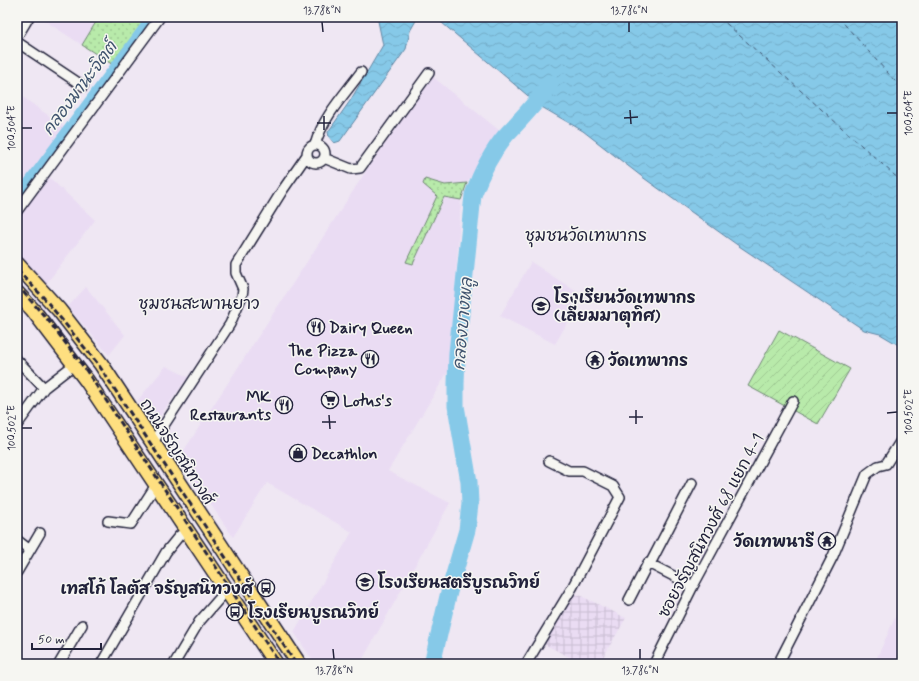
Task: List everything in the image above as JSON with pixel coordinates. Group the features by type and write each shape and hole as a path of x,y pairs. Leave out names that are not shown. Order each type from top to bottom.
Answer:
{"main road":[{"name":"ถนนจรัญสนิทวงศ์","path":"17,264 59,310 101,364 299,664"},
{"path":"17,293 33,310 75,364 276,664"}],"street":[{"path":"17,37 29,17"},
{"path":"17,212 160,17"},
{"path":"17,42 83,86"},
{"path":"153,442 230,324 242,296 243,289 236,273 236,265 282,191 307,155 308,150 315,145 319,130 326,119 361,72"},
{"path":"324,158 351,169 360,168 429,73"},
{"path":"307,155 310,160 315,162 320,162 324,158 324,150 320,146 315,145"},
{"path":"17,360 44,388"},
{"path":"17,425 44,388 75,364"},
{"name":"ซอยจรัญสนิทวงศ์ 68 แยก 4-1","path":"654,664 693,586 793,401"},
{"path":"778,664 833,556 867,474 878,466 886,464 902,439"},
{"path":"526,664 572,588 620,496 613,486 583,471 569,471 549,461"},
{"path":"629,600 648,563 650,564 692,483"},
{"path":"108,521 131,524 156,485"},
{"path":"101,664 166,552 176,540 187,531"},
{"path":"17,572 40,533"},
{"path":"17,540 30,550"},
{"path":"650,564 693,586"},
{"path":"174,664 199,622 226,591"},
{"path":"58,664 82,625"}],"shaded area":[{"path":"39,17 99,17 82,45"},
{"path":"433,77 500,131 467,183 461,200 450,368 388,471 450,503 360,664 315,664 294,632 352,532 267,483 233,537 179,458 370,165"},
{"path":"17,93 66,128 37,166 95,220 46,284 17,252"},
{"name":"โรงเรียนวัดเทพากร (เลี่ยมมาตุทิศ)","path":"531,262 583,296 555,344 500,316"},
{"path":"86,287 125,335 109,355 68,307"},
{"path":"166,366 188,377 153,426 138,400"},
{"path":"573,592 626,618 599,664 583,664 542,643"},
{"path":"902,602 902,664 873,664 876,660"}],"green space":[{"path":"99,17 149,17 113,65 82,45"},
{"path":"425,179 445,185 467,183 461,200 444,197 413,264 406,262 437,196 423,184"},
{"path":"779,330 850,369 818,424 748,386"}],"water":[{"path":"376,17 418,17 410,31 406,49 340,141 334,143 329,137 328,132 350,101 383,45"},
{"path":"435,17 902,17 902,347 880,334 864,330 736,244 641,176 583,131 540,106"}],"waterway":[{"name":"คลองมานะจิตต์","path":"17,198 152,17"},
{"name":"คลองบางพลู","path":"432,664 449,592 467,530 470,504 469,482 456,406 456,384 457,353 473,195 491,156 506,135 535,104 550,83"}],"ferry route":[{"path":"719,17 902,182"},
{"path":"838,17 902,89"}],"railway":[{"path":"17,270 44,298 98,364 296,664"},
{"path":"17,285 48,320 86,370 280,664"}],"place":[{"name":"โรงเรียนวัดเทพากร (เลี่ยมมาตุทิศ)","path":"541,306"},
{"name":"Dairy Queen","path":"316,327"},
{"name":"The Pizza Company","path":"370,359"},
{"name":"วัดเทพากร","path":"595,360"},
{"name":"Lotus's","path":"330,400"},
{"name":"MK Restaurants","path":"284,405"},
{"name":"Decathlon","path":"298,453"},
{"name":"วัดเทพนารี","path":"827,541"},
{"name":"โรงเรียนสตรีบูรณวิทย์","path":"365,582"},
{"name":"เทสโก้ โลตัส จรัญสนิทวงศ์","path":"266,588"},
{"name":"โรงเรียนบูรณวิทย์","path":"235,612"}],"district":[{"name":"ชุมชนวัดเทพากร","path":"586,235"},
{"name":"ชุมชนสะพานยาว","path":"199,303"}]}
